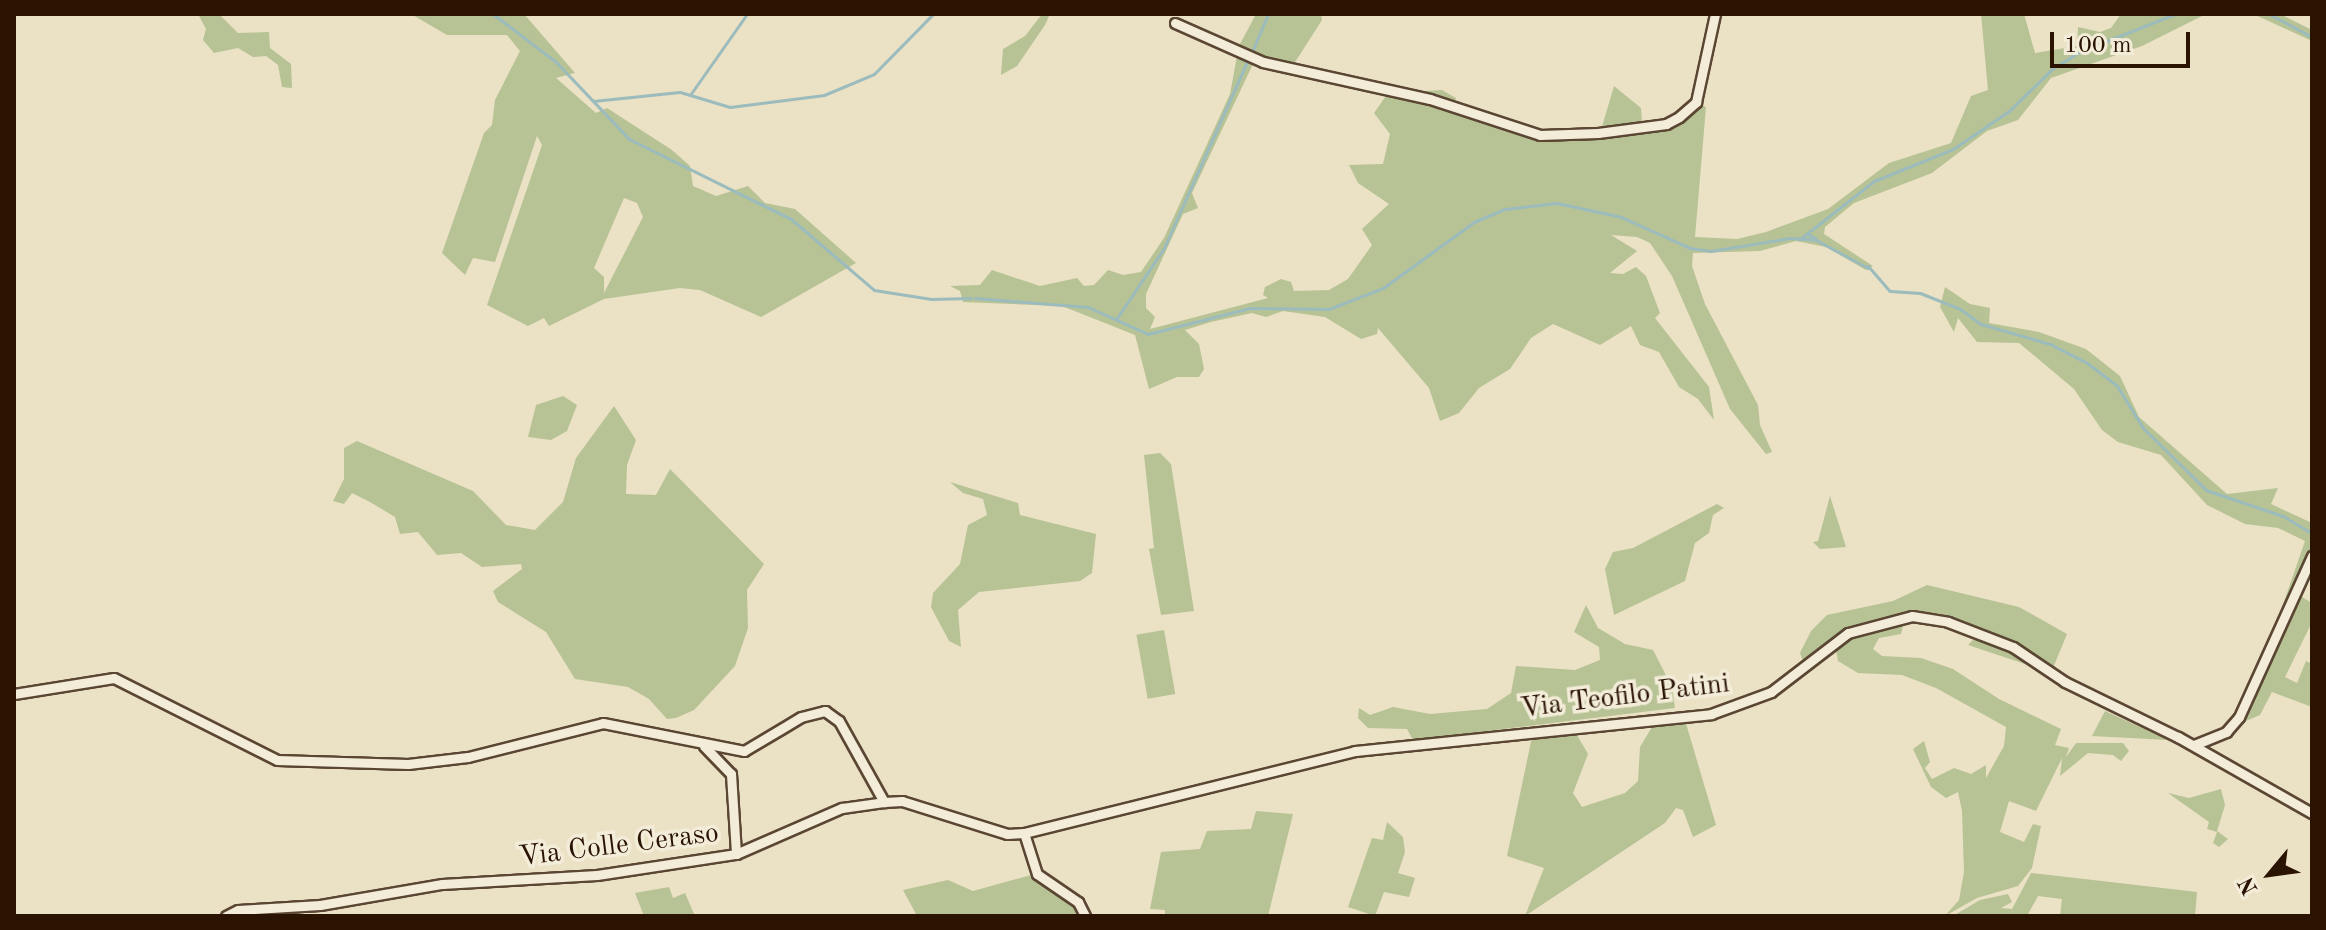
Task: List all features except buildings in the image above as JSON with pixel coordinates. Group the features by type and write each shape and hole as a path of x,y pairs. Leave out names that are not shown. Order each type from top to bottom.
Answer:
{"street":[{"path":"1175,23 1263,62 1430,99 1540,135 1598,133 1666,124 1679,117 1696,102 1715,14"},
{"path":"2194,745 2226,732 2239,717 2312,556"},
{"name":"Via Teofilo Patini","path":"1007,834 1024,833 1355,751 1713,713 1777,689 1848,633 1912,616 1948,622 2013,647 2065,682 2194,745 2312,813"},
{"path":"14,694 114,678 277,760 408,764 468,757 603,723 744,751 801,717 825,711 839,721 884,802"},
{"path":"701,744 731,774 736,854"},
{"name":"Via Colle Ceraso","path":"226,916 238,910 320,905 442,884 597,875 736,854 842,808 884,802 902,801 1007,834"},
{"path":"1024,833 1037,874 1078,902 1085,916"}],"green space":[{"path":"198,14 219,14 238,33 269,32 270,48 291,64 292,88 282,87 278,65 266,56 253,57 238,48 214,53 203,40 206,29"},
{"path":"411,14 524,14 575,73 556,78 596,113 607,108 672,150 690,166 693,186 716,196 748,186 765,203 795,209 856,263 761,317 700,290 680,288 604,299 549,326 544,318 528,326 487,305 542,145 537,136 495,262 473,258 465,275 442,253 484,133 492,125 495,100 520,51 507,35 447,35","holes":["624,198 637,203 643,217 604,293 604,277 594,268"]},
{"path":"1042,14 1050,14 1045,25 1017,66 1001,75 1003,49 1025,36"},
{"path":"1256,14 1321,14 1322,20 1292,67 1239,46"},
{"path":"1981,14 2024,14 2035,53 2077,46 2078,27 2100,32 2111,28 2121,14 2206,14 2142,46 2051,78 2018,120 1987,131 1932,173 1854,203 1825,227 1824,234 1873,266 1866,270 1826,247 1796,241 1760,251 1693,253 1692,266 1705,304 1758,405 1760,425 1772,452 1766,454 1730,409 1672,276 1650,243 1637,237 1611,235 1637,251 1610,273 1623,274 1636,267 1646,276 1660,313 1655,318 1709,387 1714,420 1698,399 1679,387 1659,352 1640,345 1631,326 1600,345 1553,324 1531,338 1510,369 1479,388 1459,413 1440,421 1429,388 1378,328 1377,334 1361,339 1325,317 1283,311 1266,317 1252,313 1211,322 1185,330 1199,344 1204,369 1199,377 1177,377 1149,389 1135,335 1062,306 963,302 960,291 950,286 980,285 992,270 1040,286 1077,278 1084,286 1094,285 1108,270 1123,275 1141,272 1164,238 1230,94 1237,56 1253,64 1192,193 1198,208 1183,214 1146,294 1146,308 1155,317 1150,329 1268,298 1263,295 1265,287 1281,279 1291,282 1294,291 1329,290 1348,279 1372,245 1362,229 1389,204 1358,183 1349,165 1383,164 1390,134 1374,113 1388,93 1419,100 1424,91 1442,90 1456,98 1452,111 1544,139 1650,133 1685,118 1697,104 1706,107 1695,237 1737,239 1766,232 1828,209 1889,163 1951,143 1971,96 1988,90"},
{"path":"2253,14 2280,14 2312,30 2312,41"},
{"path":"1614,86 1641,108 1642,124 1601,130"},
{"path":"1945,287 1970,304 1990,308 1989,323 2039,332 2086,349 2120,376 2139,417 2227,494 2278,488 2271,504 2312,523 2312,554 2278,619 2305,541 2278,528 2245,524 2207,505 2161,455 2118,442 2102,430 2074,389 2019,343 1977,342 1958,318 1954,332 1940,307"},
{"path":"563,396 577,405 567,431 551,440 528,437 536,405"},
{"path":"614,406 636,440 627,465 626,494 656,495 670,469 764,564 747,590 748,628 735,666 694,710 676,718 667,719 649,699 628,687 575,679 546,632 498,602 493,591 522,569 521,564 482,567 461,553 437,555 418,532 400,534 395,517 370,502 352,493 344,504 333,501 344,479 344,448 357,441 473,491 506,525 535,530 563,502 576,458"},
{"path":"1160,453 1171,464 1194,611 1161,615 1149,549 1154,548 1144,455"},
{"path":"950,482 1018,503 1020,515 1096,534 1092,573 1080,581 979,592 958,610 961,647 949,641 931,607 933,593 960,564 968,525 987,515 983,499 963,493"},
{"path":"1830,496 1846,547 1820,549 1813,542 1818,541"},
{"path":"1717,504 1724,508 1713,515 1709,533 1695,543 1685,581 1614,615 1605,569 1613,552 1633,548"},
{"path":"1927,585 2019,607 2067,634 2053,668 2021,645 1982,628 1942,614 1912,612 1859,624 1803,661 1800,653 1811,631 1827,615 1893,601"},
{"path":"2302,597 2312,603 2312,622 2285,677 2297,683 2306,661 2312,664 2312,707 2272,692 2260,715 2239,724"},
{"path":"1586,605 1598,628 1625,644 1653,650 1672,687 1675,708 1413,740 1407,729 1368,728 1358,718 1359,708 1370,715 1393,707 1430,714 1487,709 1511,693 1516,666 1575,670 1600,660 1599,647 1574,632"},
{"path":"1904,621 1901,634 1879,638 1873,649 1882,656 1921,658 1953,669 1999,699 2061,729 2055,745 2069,748 2066,757 2076,743 2123,743 2129,751 2121,761 2113,755 2088,753 2060,776 2062,758 2036,811 2009,801 2000,832 2024,842 2033,824 2041,826 2032,868 2018,886 1977,898 1945,916 1959,900 1964,872 1962,811 1958,792 1946,798 1931,787 1913,749 1924,741 1930,762 1925,768 1932,779 1954,768 1971,774 1986,765 1986,778 2004,746 2006,727 1936,688 1902,675 1858,673 1838,661 1836,649 1857,633"},
{"path":"1164,630 1175,694 1148,699 1136,635"},
{"path":"1977,636 2015,653 2034,667 1968,645"},
{"path":"2105,711 2168,740 2092,736"},
{"path":"1685,720 1716,825 1693,837 1683,810 1676,808 1665,823 1525,916 1544,868 1507,856 1532,737 1574,730 1588,754 1573,793 1582,807 1625,793 1638,781 1640,747 1655,722"},
{"path":"2221,789 2225,805 2217,831 2228,839 2219,847 2213,843 2217,832 2207,829 2209,822 2168,793 2189,798"},
{"path":"1256,811 1293,814 1268,916 1165,916 1165,910 1150,909 1161,852 1200,849 1207,831 1251,829"},
{"path":"1387,822 1403,837 1405,852 1398,873 1415,878 1409,897 1384,892 1375,916 1348,907 1372,838 1383,840"},
{"path":"2031,873 2197,892 2195,916 2060,916 2062,899 2038,896 2027,916 1953,916 1980,900 2008,894 2012,902 2001,908 2012,909"},
{"path":"1031,875 1076,903 1081,916 917,916 903,890 948,880 973,891"},
{"path":"669,887 673,898 685,893 695,916 644,916 635,893"}],"waterway":[{"path":"444,14 461,14"},
{"path":"493,14 556,62 629,139 791,219 874,290 931,299 971,298"},
{"path":"690,95 747,14"},
{"path":"593,101 680,92 730,107 824,95 874,74 933,14"},
{"path":"1251,54 1268,14"},
{"path":"1800,239 1874,181 1953,149 2009,111 2052,69 2079,52 2175,14"},
{"path":"2269,14 2312,37"},
{"path":"1117,318 1164,248 1247,62"},
{"path":"975,298 1088,307 1148,334 1250,308 1329,309 1383,288 1474,222 1505,209 1557,203 1621,217 1690,248 1711,251 1790,238 1816,240 1868,268"},
{"path":"1807,234 1815,238"},
{"path":"1868,266 1890,291 1920,293 1960,309 1981,324 2050,344 2087,363 2117,386 2143,428 2206,490 2283,516 2310,532"}]}
